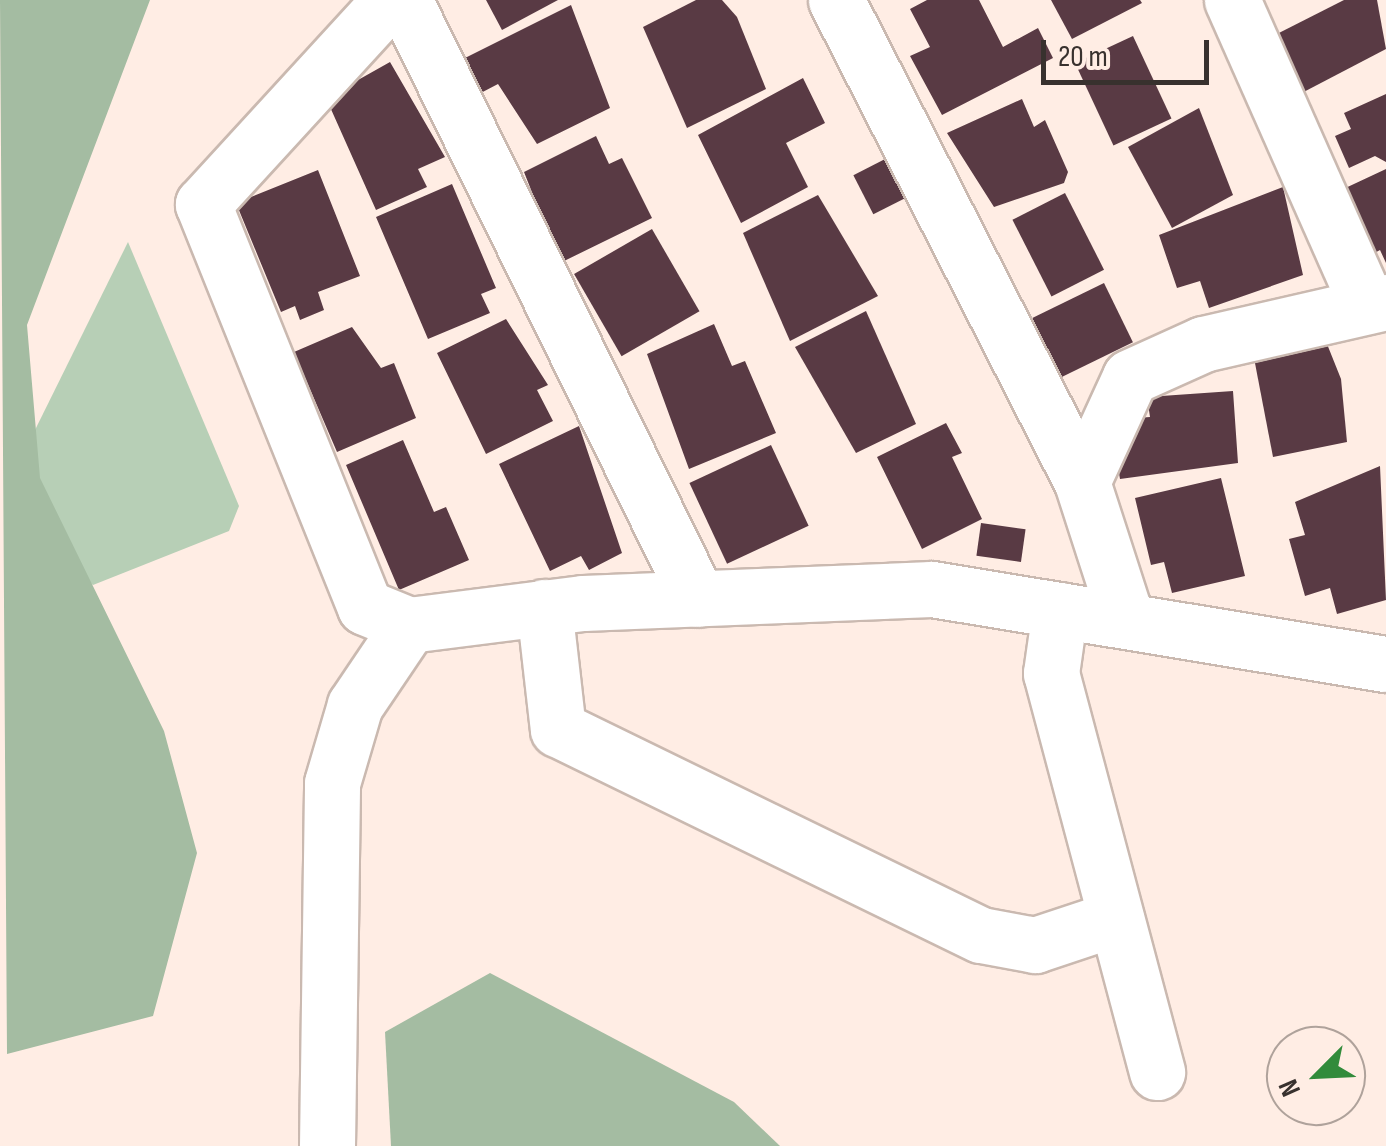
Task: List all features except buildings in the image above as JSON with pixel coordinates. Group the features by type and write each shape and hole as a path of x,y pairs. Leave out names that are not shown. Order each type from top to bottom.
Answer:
{"street":[{"path":"390,0 203,204 365,607 409,625 544,608 932,589 1386,664"},
{"path":"404,0 698,598"},
{"path":"836,0 1082,482 1128,621"},
{"path":"1082,482 1130,377 1203,344 1376,303 1234,1"},
{"path":"544,608 558,729 981,935 1035,945 1116,918"},
{"path":"1060,610 1051,673 1157,1072"},
{"path":"327,1146 332,783 355,705 409,625"}],"green space":[{"path":"0,0 150,0 27,325 40,478 164,731 197,853 153,1016 7,1054"},
{"path":"128,242 239,506 229,531 93,585 43,545 34,432"},
{"path":"490,973 734,1102 780,1146 391,1146 385,1032"}]}
